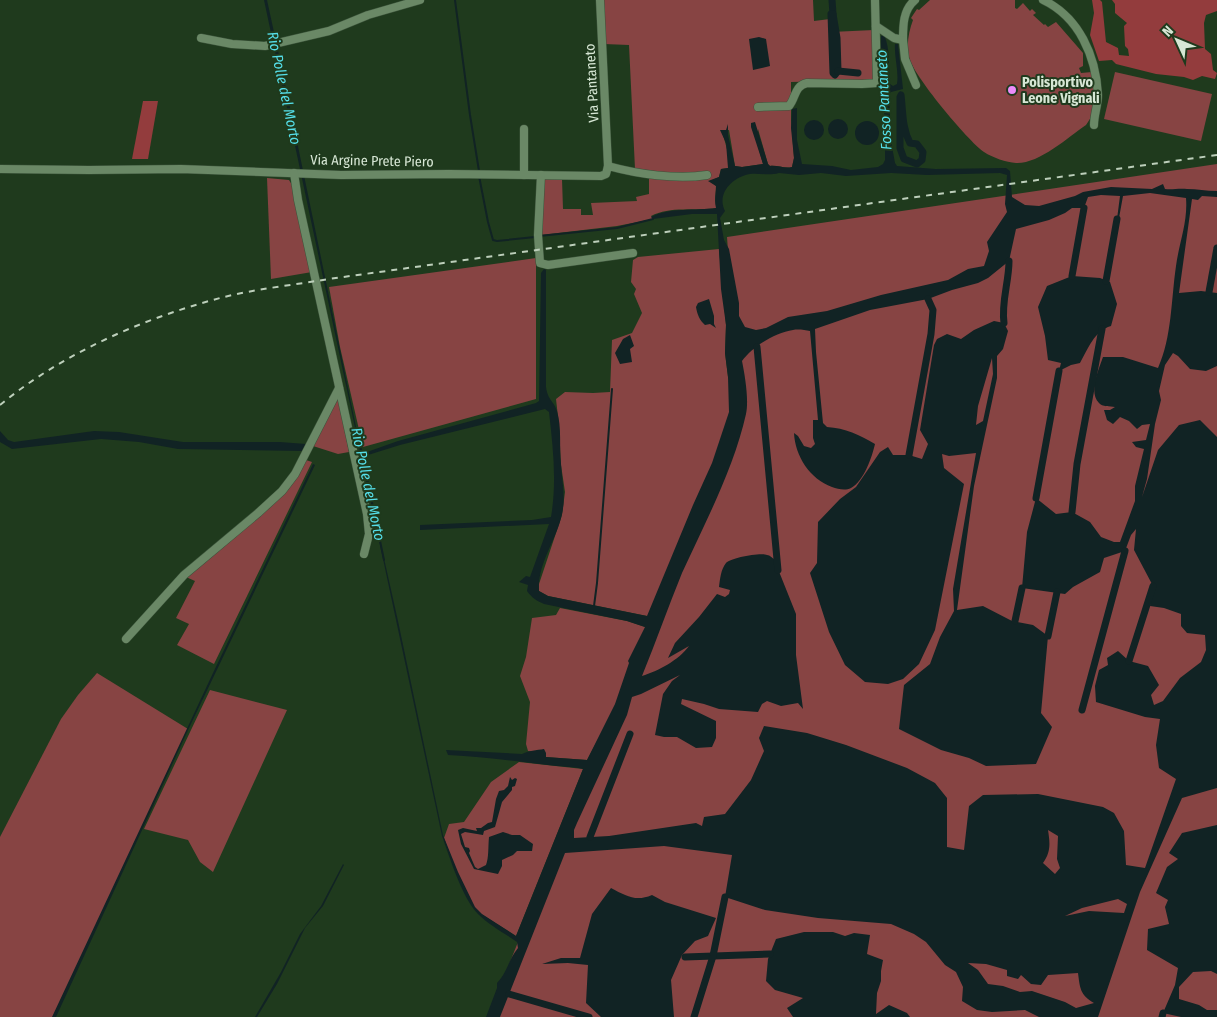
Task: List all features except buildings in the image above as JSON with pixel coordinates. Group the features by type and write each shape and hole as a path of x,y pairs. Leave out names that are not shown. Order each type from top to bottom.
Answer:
{"street":[{"path":"201,38 232,44 265,46 329,31 368,15 420,0"},
{"name":"Via Pantaneto","path":"600,0 608,166"},
{"path":"758,107 789,106 793,102 797,88 802,84 877,83 874,0"},
{"path":"915,0 910,4 906,13 903,40 905,60 916,85"},
{"path":"1043,0 1054,3 1080,33 1091,52 1098,94 1094,125"},
{"path":"876,26 894,38 903,40"},
{"path":"524,129 524,175"},
{"path":"608,166 642,174 707,176"},
{"name":"Via Argine Prete Piero","path":"0,169 181,169 305,172 341,175 479,174 601,176 606,174 608,166"},
{"path":"295,173 298,200 367,514 369,534 364,554"},
{"path":"541,175 540,263 548,265 633,252"},
{"path":"126,639 184,574 282,491 295,474 339,388"}],"shaded area":[{"path":"602,0 813,0 814,21 830,19 831,32 874,30 875,80 791,82 794,158 792,167 770,166 768,164 758,129 757,143 763,164 735,166 729,130 722,131 728,153 728,168 721,169 719,177 710,181 716,186 715,200 717,208 666,211 651,216 653,219 617,226 541,235 543,178 562,179 563,209 581,209 581,215 593,215 591,203 637,201 636,197 649,194 649,177 635,169 629,45 604,44"},
{"name":"Polisportivo Leone Vignali","path":"930,0 1015,0 1015,8 1017,9 1023,3 1030,11 1032,9 1036,13 1033,15 1044,25 1048,27 1056,22 1083,53 1083,66 1079,68 1081,73 1092,72 1094,106 1086,125 1053,149 1025,162 1004,161 984,152 966,135 942,107 912,66 908,47 908,38 913,20 911,18 917,9 919,10"},
{"path":"1092,0 1100,0 1102,2 1106,42 1118,48 1119,55 1129,56 1128,49 1125,46 1124,26 1127,23 1115,13 1115,4 1112,0 1217,0 1217,11 1206,15 1204,23 1205,49 1211,54 1213,70 1217,73 1215,79 1202,76 1193,80 1184,77 1156,74 1116,64 1112,60 1099,61 1090,35 1094,13"},
{"path":"1115,72 1212,94 1201,141 1104,119"},
{"path":"143,101 158,101 148,159 132,159"},
{"path":"1217,164 1217,1017 488,1017 603,730 587,760 545,757 538,750 535,752 528,751 526,744 530,702 520,676 526,657 532,618 556,615 560,608 627,621 645,627 647,616 548,596 539,591 539,584 562,515 565,492 556,399 565,392 610,392 612,340 632,333 642,313 634,294 636,289 631,282 633,260 638,257 719,249 726,325 725,353 728,377 738,386 727,237"},
{"path":"267,178 289,180 294,188 312,272 271,279"},
{"path":"536,258 536,399 363,447 340,347 329,287"},
{"path":"338,396 349,452 338,454 313,446"},
{"path":"306,460 312,462 214,664 177,645 189,624 176,618 195,581 186,577 273,504"},
{"path":"97,673 188,729 54,1017 0,1017 0,837 61,719"},
{"path":"210,690 287,710 213,872 200,862 188,840 144,829"},
{"path":"519,762 583,769 516,936 476,911 459,880 444,838 449,824 464,822 491,782"}],"water":[{"name":"Fosso Pantaneto","path":"264,0 267,0 282,69 443,835 475,907 482,914 516,936 583,769 448,755 446,750 522,754 544,749 546,757 587,760 615,704 629,663 628,661 645,627 627,621 544,604 531,596 527,591 528,585 519,582 526,576 530,577 549,524 420,530 420,525 532,520 551,517 554,464 549,412 545,409 400,445 368,455 367,452 398,441 539,401 541,273 544,269 546,270 546,387 559,417 564,502 559,523 541,571 539,591 548,596 647,616 712,463 729,412 725,353 726,325 721,289 717,214 692,214 653,219 651,217 666,212 716,208 716,186 708,181 719,177 721,169 728,168 726,143 720,130 726,130 728,124 728,135 735,166 763,164 751,127 751,123 755,122 768,164 770,166 792,167 794,158 791,128 792,109 797,108 797,140 802,164 832,166 851,170 878,167 883,164 885,152 884,101 881,83 881,36 884,35 888,53 890,84 893,86 897,84 895,44 898,44 903,89 889,94 891,141 897,166 936,169 1006,168 1010,171 1012,197 1025,205 1039,206 1083,192 1111,187 1152,189 1163,184 1165,189 1217,191 1217,197 1202,196 1198,200 1192,199 1179,293 1201,291 1217,293 1217,366 1206,371 1190,369 1173,353 1165,365 1159,391 1161,400 1142,497 1158,450 1179,425 1200,420 1217,437 1217,788 1182,798 1140,892 1098,1017 1039,1017 1025,1010 992,1012 977,1010 962,1001 963,987 956,972 945,965 926,942 914,934 891,924 818,918 765,910 725,897 732,855 664,846 565,853 500,1017 486,1017 497,988 497,983 518,948 517,942 487,922 472,907 457,877 442,836","holes":["821,173 846,176 891,173 927,175 1000,173 1007,175 1005,204 1007,212 987,242 989,251 984,266 968,269 948,280 881,295 827,311 788,317 766,328 756,330 745,327 739,316 739,303 729,249 724,240 720,218 725,211 723,204 724,192 732,182 750,174 799,175","1150,193 1186,198 1185,224 1176,266 1169,331 1158,368 1123,357 1103,357 1095,380 1094,393 1099,403 1104,406 1115,407 1110,410 1104,410 1107,420 1113,424 1120,417 1129,421 1137,429 1142,425 1150,424 1146,440 1132,442 1136,447 1144,449 1135,486 1135,501 1120,542 1114,542 1101,537 1090,522 1072,512 1056,514 1036,498 1027,532 1022,588 1065,594 1073,587 1100,572 1104,558 1125,551 1131,535 1136,529 1134,550 1153,586 1150,606 1164,608 1181,614 1181,626 1187,633 1205,635 1206,650 1201,662 1180,678 1163,701 1154,705 1151,695 1159,685 1148,666 1129,661 1118,651 1107,658 1108,665 1099,670 1095,686 1096,702 1145,717 1160,719 1156,745 1159,768 1176,779 1145,868 1126,865 1124,831 1114,813 1103,807 1038,794 983,795 969,806 964,850 947,847 947,798 935,783 907,768 846,745 807,733 764,726 759,738 764,751 751,780 725,814 704,817 702,826 696,823 609,836 574,838 574,830 627,715 632,697 680,675 672,681 663,694 655,735 677,737 696,748 712,747 716,738 716,721 681,704 682,699 719,709 758,712 762,704 767,701 781,706 798,703 803,709 796,655 796,614 774,559 764,554 733,559 726,563 722,571 719,587 730,590 729,594 725,597 717,594 675,643 668,658 689,646 680,656 661,668 642,676 682,573 727,475 741,434 747,408 742,361 747,355 758,345 779,334 795,330 810,331 818,420 813,420 815,444 811,448 804,446 794,433 795,442 805,466 817,478 832,487 844,490 849,489 856,485 864,474 870,462 875,444 852,432 827,427 823,423 815,329 870,310 928,299 978,283 988,278 1009,261 1016,229 1049,220 1072,208 1084,208 1088,197 1101,195 1120,196 1117,219 1119,218 1123,196","1048,830 1058,836 1057,859 1060,868 1055,874 1043,863 1049,851","1118,899 1127,904 1124,913 1089,911 1065,916 1082,908","968,963 986,964 1007,970 1007,976 1018,979 1021,975 1031,984 1041,985 1048,975 1078,973 1082,991 1094,1003 1076,1008 1065,1002 1032,991 1020,992 1003,986 988,984 978,970"]},
{"path":"759,37 766,39 770,66 753,70 749,39"},
{"path":"838,119 845,122 848,129 845,136 838,139 831,136 828,129 831,122"},
{"path":"814,120 821,123 824,130 821,137 814,140 807,137 804,130 807,123"},
{"path":"867,121 876,124 879,133 876,142 867,145 858,142 855,133 858,124"},
{"path":"1072,276 1100,278 1110,282 1117,304 1111,326 1105,328 1096,336 1080,363 1059,371 1061,363 1048,360 1045,336 1038,307 1047,286"},
{"path":"709,299 716,328 710,324 705,325 696,310 698,303"},
{"path":"994,321 1004,323 1008,331 1003,349 997,356 997,378 974,486 957,610 983,606 1012,621 1033,625 1048,636 1041,713 1052,727 1036,764 986,766 969,758 941,750 899,729 904,685 930,664 940,637 954,611 953,589 976,453 949,456 942,454 944,468 964,484 935,630 919,664 903,679 888,684 865,682 845,665 829,632 810,573 817,563 818,522 840,499 856,487 880,452 888,447 893,455 909,455 922,459 928,444 920,430 934,345 937,339 947,334 961,339 974,330","holes":["992,358 993,374 983,421 976,425 978,406"]},
{"path":"630,335 634,346 630,349 632,362 620,364 615,353 623,339"},
{"path":"0,431 8,440 14,442 94,431 119,432 183,442 280,442 306,444 302,451 178,449 139,442 101,439 12,449 0,442"},
{"path":"313,464 315,465 189,728 56,1017 52,1017 213,673"},
{"path":"510,777 512,780 517,779 515,786 512,787 512,790 502,802 495,827 484,831 483,835 465,832 461,834 465,847 469,848 469,853 475,867 478,869 486,865 489,837 503,832 520,835 533,844 532,851 517,851 502,860 502,866 498,874 474,869 461,844 458,830 463,828 477,831 476,828 481,828 492,822 499,791 504,790 508,786"},
{"path":"1217,825 1217,974 1211,971 1193,972 1179,987 1179,999 1199,1005 1207,1010 1217,1010 1217,1017 1181,1017 1163,1013 1175,985 1178,968 1147,950 1148,929 1169,924 1165,907 1168,900 1156,893 1167,867 1178,859 1169,853 1182,833"},
{"path":"343,864 323,906 305,928 277,984 257,1017 255,1017 300,934 321,906"},
{"path":"611,888 626,896 636,898 652,895 665,902 716,918 708,936 695,941 682,955 671,980 674,1017 601,1017 586,1003 588,965 568,963 542,964 561,958 580,958 592,914"},
{"path":"804,932 833,932 845,936 854,933 870,935 867,954 883,960 881,981 877,993 876,1014 889,1005 907,1013 910,1017 793,1017 787,1008 803,998 775,990 766,981 768,959 776,939"}],"waterway":[{"path":"455,0 479,171"},
{"path":"832,0 833,14"},
{"path":"831,14 833,14 837,38 838,71 835,75 833,73 831,14"},
{"path":"838,71 858,73"},
{"name":"Fosso Pantaneto","path":"901,95 907,137 910,143 917,144 923,152 922,160 917,164 904,159 900,148 901,95"},
{"path":"479,176 493,240 535,237"},
{"path":"1072,276 1084,208"},
{"path":"539,236 617,228 653,219"},
{"path":"1106,281 1117,219"},
{"path":"1209,292 1217,248"},
{"path":"1004,323 1003,315 1009,261"},
{"path":"909,455 931,334 933,310 928,299"},
{"path":"1072,512 1077,464 1102,329"},
{"path":"757,347 778,570"},
{"path":"1036,498 1059,371"},
{"path":"594,606 612,389"},
{"name":"Rio Polle del Morto","path":"360,445 384,560"},
{"path":"1082,710 1125,551"},
{"path":"1129,661 1153,586"},
{"path":"1015,621 1022,588"},
{"path":"1048,636 1057,592"},
{"path":"590,837 630,734"},
{"path":"694,1017 713,956 725,897"},
{"path":"685,957 770,954"},
{"path":"509,994 589,1017"},
{"path":"1162,1017 1163,1013"}],"railway":[{"path":"0,405 50,369 104,340 162,316 233,295 329,279 1217,155"}],"place":[{"name":"Polisportivo Leone Vignali","path":"1012,90"}]}
